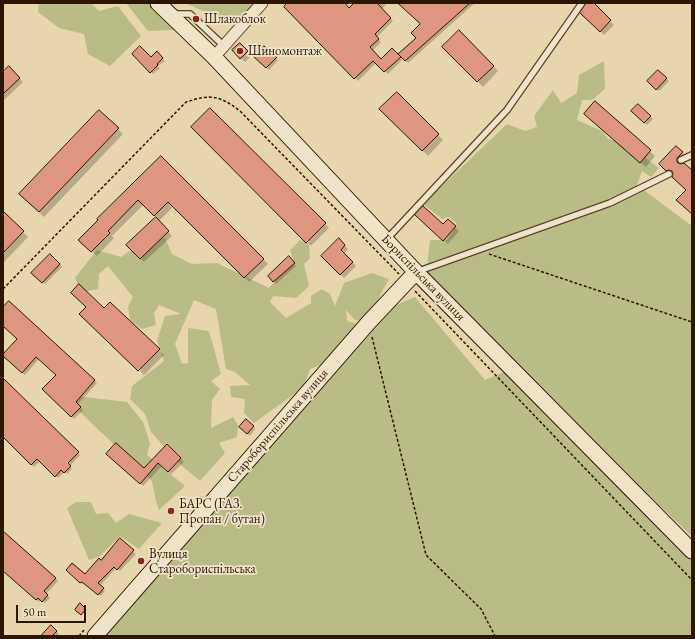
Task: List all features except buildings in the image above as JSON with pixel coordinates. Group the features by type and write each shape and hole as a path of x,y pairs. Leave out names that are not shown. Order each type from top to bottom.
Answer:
{"main road":[{"name":"Бориспільська вулиця","path":"158,3 214,57 386,240 411,277 692,552"},
{"name":"Старобориспільська вулиця","path":"95,636 369,322 411,277"}],"street":[{"path":"214,57 262,3"}],"lane":[{"path":"386,240 507,110 582,3"},
{"path":"168,14 190,14 224,46"},
{"path":"681,160 692,156"},
{"path":"411,277 478,250 610,204 669,174"}],"path":[{"path":"3,290 186,102 214,96 228,102 240,111 411,277 692,580"},
{"path":"478,250 692,322"},
{"path":"369,322 426,555 481,609 495,636"}],"green space":[{"path":"39,3 91,3 99,11 118,6 141,36 110,66 88,54 84,34 59,28 38,12"},
{"path":"126,3 160,3 175,30 148,31"},
{"path":"185,3 259,3 242,21 225,21"},
{"path":"604,61 605,89 592,100 582,100 577,120 602,131 608,139 627,144 659,168 651,177 642,171 637,185 692,226 692,536 560,413 426,276 430,240 447,240 457,224 449,217 442,219 423,204 507,124 525,131 537,127 534,116 553,90 561,103 577,93 579,75"},
{"path":"165,238 172,254 192,264 217,263 269,288 293,259 290,250 300,240 309,244 310,258 304,264 309,286 296,298 273,296 270,302 286,318 311,303 311,296 322,289 330,294 335,306 344,283 372,273 389,279 379,297 385,303 367,321 355,320 346,310 347,321 358,324 329,362 310,369 305,383 297,392 254,423 244,413 245,399 231,397 230,386 250,385 235,372 226,369 216,309 194,300 175,344 182,364 188,363 188,328 209,331 221,374 211,381 220,389 212,400 211,428 233,417 238,425 237,437 219,443 225,453 200,481 181,465 151,432 145,414 130,399 132,386 164,361 157,341 165,316 181,314 159,305 154,313 156,325 142,329 130,320 128,306 133,297 108,266 99,274 98,289 81,292 75,278 97,250 121,257 142,244"},
{"path":"415,297 485,380 509,370 692,544 692,636 99,636 396,305"},
{"path":"76,396 127,402 143,422 150,443 147,455 185,486 159,510 152,481 79,411"},
{"path":"76,502 91,502 96,514 108,513 116,523 129,514 162,523 139,549 120,536 100,556 89,560 67,508"}],"place":[{"name":"Шлакоблок","path":"196,19"},
{"name":"Шиномонтаж","path":"240,51"},
{"name":"БАРС (ГАЗ. Пропан / бутан)","path":"171,511"},
{"name":"Вулиця Старобориспільська","path":"141,561"}]}
